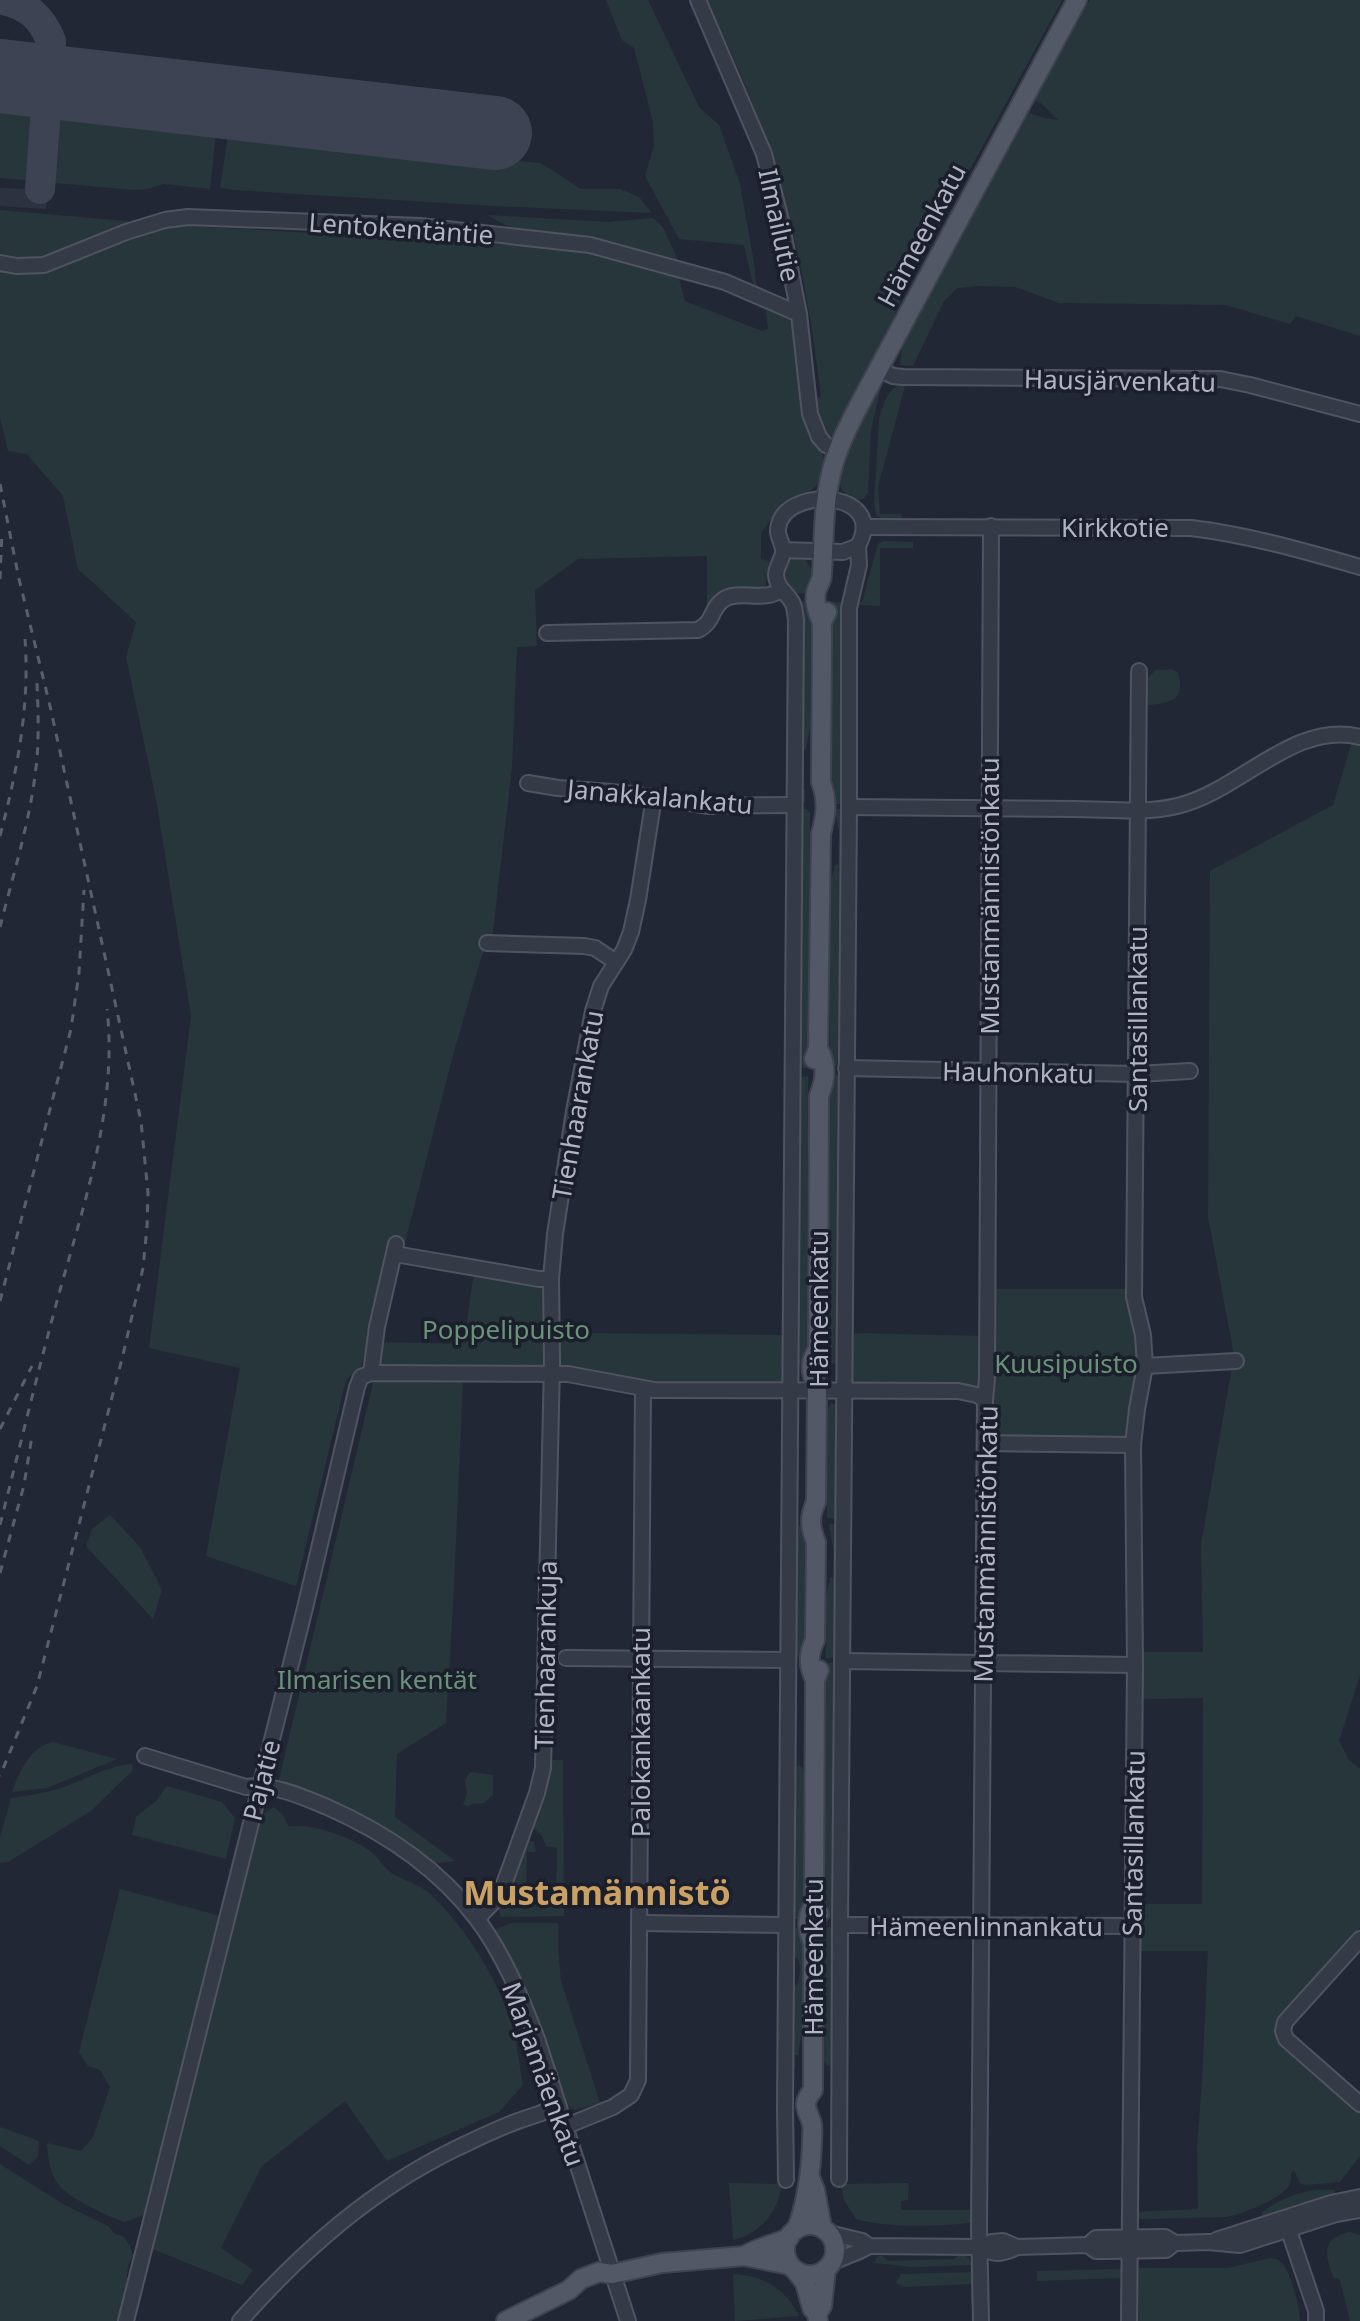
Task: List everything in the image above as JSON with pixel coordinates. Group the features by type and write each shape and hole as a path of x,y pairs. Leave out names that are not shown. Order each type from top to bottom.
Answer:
{"main road":[{"name":"Hämeenkatu","path":"825,2230 811,2180 812,2132 806,2106 813,2081 813,1944 808,1931 808,1916 814,1904 815,1680 810,1668 810,1652 815,1640 816,1542 810,1529 811,1513 816,1502 817,1389 811,1375 811,1359 818,1349 819,1096 813,1081 813,1062 818,1048 821,834 814,814 815,797 821,782 822,622 828,609 828,589 822,579 826,500 838,451 878,369 1077,0"},
{"name":"Hämeenkatu","path":"793,2233 811,2180"},
{"path":"744,2256 814,2225 825,2230 835,2248 818,2318"},
{"path":"793,2233 785,2250 793,2268 805,2283 818,2318"},
{"path":"506,2321 599,2272 612,2274 662,2263 744,2256 754,2260 779,2261 811,2275 829,2266"}],"street":[{"name":"Ilmailutie","path":"698,0 764,154 799,314 813,428 826,445 838,451"},
{"name":"Lentokentäntie","path":"0,263 44,265 139,228 188,217 420,226 590,245 725,282 799,314"},
{"name":"Hausjärvenkatu","path":"878,369 903,377 1220,379 1360,414"},
{"path":"826,500 852,507 862,515 865,527"},
{"name":"Hämeenkatu","path":"786,2180 796,620 792,603 782,591 776,573 783,550 777,535 786,511 803,503 826,500"},
{"name":"Mustanmännistönkatu","path":"981,2321 979,2247 991,526"},
{"name":"Hämeenkatu","path":"839,2179 849,608 859,565 858,546 865,527"},
{"name":"Kirkkotie","path":"865,527 1191,528 1243,536 1360,567"},
{"path":"783,550 843,552 858,546"},
{"path":"547,633 698,630 708,625 717,606 729,596 768,595 782,591"},
{"name":"Santasillankatu","path":"1129,2321 1135,1665 1133,1445 1145,1366 1143,1335 1134,1297 1139,671"},
{"path":"849,807 1174,807 1210,795 1313,738 1340,734 1360,737"},
{"name":"Janakkalankatu","path":"528,783 709,806 793,805"},
{"name":"Tienhaarankatu","path":"551,1374 551,1279 567,1152 593,1011 601,986 631,932 654,797"},
{"path":"487,943 584,946 595,948 616,962"},
{"name":"Hauhonkatu","path":"846,1068 1137,1074 1190,1071"},
{"name":"Pajatie","path":"126,2321 307,1601 357,1387 361,1377 371,1373 377,1327 395,1249 551,1279"},
{"path":"1145,1366 1236,1361"},
{"path":"371,1373 568,1374 643,1389 966,1392 985,1400"},
{"name":"Tienhaarankuja","path":"477,1919 503,1887 543,1768 551,1374"},
{"name":"Palokankaankatu","path":"564,2127 613,2107 631,2095 638,2080 643,1389"},
{"path":"985,1443 1133,1445"},
{"path":"566,1658 788,1660"},
{"path":"842,1661 1135,1665"},
{"name":"Marjamäenkatu","path":"145,1756 246,1787 259,1785 317,1803 384,1837 426,1867 477,1919 520,1994 537,2039 628,2321"},
{"path":"788,1757 815,1756"},
{"path":"639,1923 786,1925"},
{"name":"Hämeenlinnankatu","path":"840,1925 1132,1926"},
{"path":"1360,1939 1285,2022 1283,2031 1286,2039 1360,2104"},
{"name":"Hämeenkatu","path":"813,2081 839,2073"},
{"path":"240,2321 315,2243 392,2184 474,2140 558,2106"},
{"path":"785,2139 812,2132"},
{"path":"825,2230 869,2246 979,2247 993,2254 1006,2253 1017,2247 1088,2245 1096,2251 1165,2237 1175,2243 1240,2245 1331,2203 1360,2197"},
{"path":"1287,2224 1360,2210"},
{"path":"1287,2224 1316,2311 1316,2321"},
{"path":"829,2266 869,2246"}],"shaded area":[{"path":"0,188 48,190 46,209 0,206"}],"green space":[{"path":"606,0 648,0 699,107 719,125 740,184 757,290 744,245 679,239 645,176 654,146 653,122 634,48 622,40"},
{"path":"707,0 1062,0 904,291 878,357 832,436 825,434 818,411 817,398 821,397 811,326 781,185 752,102"},
{"path":"1090,0 1360,0 1360,336 1296,316 1290,324 1226,305 1059,303 1015,287 979,286 957,288 944,301 913,366 900,365 902,346 1027,112 1058,120 1033,99"},
{"path":"0,84 45,89 36,181 0,178"},
{"path":"53,90 112,97 141,117 217,124 210,189 163,184 134,190 44,182"},
{"path":"229,129 541,163 581,189 620,189 639,197 652,213 220,188"},
{"path":"0,210 171,225 588,249 677,271 685,301 762,331 768,329 765,305 791,321 806,415 823,455 823,472 815,487 802,497 785,501 761,533 761,559 769,561 765,587 760,590 707,611 707,556 578,559 535,590 537,646 517,647 512,767 493,931 481,958 453,1055 406,1239 399,1260 377,1294 362,1366 346,1380 296,1586 206,1556 240,1368 149,1348 191,1016 156,799 126,657 136,622 78,569 63,496 27,454 8,451 0,417"},
{"path":"487,215 608,222 653,218 663,227 678,260 614,243 507,226"},
{"path":"906,382 878,487 880,514 902,514 900,520 884,520 876,515 874,503 879,420 891,392"},
{"path":"881,387 871,429 868,493 863,499 855,500 841,487 843,466 861,420"},
{"path":"884,541 913,542 913,548 880,548 880,606 855,605 862,602 877,547"},
{"path":"793,558 805,560 811,568 811,594 793,593 788,584 785,570"},
{"path":"799,601 811,601 810,728 800,776 805,803 799,801"},
{"path":"832,602 844,602 841,804 832,804"},
{"path":"1171,669 1178,673 1178,695 1169,701 1145,706 1144,683 1155,670"},
{"path":"1352,741 1360,742 1360,1675 1339,1741 1350,1761 1360,1769 1360,1928 1280,2017 1278,2031 1283,2043 1360,2113 1360,2156 1340,2182 1304,2185 1294,2170 1284,2192 1234,2215 1141,2219 1136,2218 1135,2212 1198,2209 1197,2147 1208,1951 1136,1951 1137,1904 1202,1904 1203,1698 1138,1699 1139,1652 1203,1652 1201,1544 1234,1355 1208,1217 1210,871 1333,805"},
{"path":"799,809 810,813 808,1068 799,1068"},
{"path":"834,809 841,809 840,1065 830,1067 830,885 835,865 838,864 839,830"},
{"path":"830,1075 840,1075 839,1363 828,1364"},
{"path":"808,1076 807,1364 795,1364 798,1077"},
{"name":"Poppelipuisto","path":"474,1272 541,1286 545,1290 546,1359 542,1367 536,1370 383,1367 377,1358 378,1342 460,1344 466,1327"},
{"name":"Kuusipuisto","path":"991,1289 1130,1289 1136,1327 1138,1381 1126,1436 1122,1439 1000,1438 992,1433 989,1427"},
{"path":"557,1333 784,1335 784,1378 780,1384 643,1384 558,1365"},
{"name":"Kuusipuisto","path":"850,1333 983,1336 983,1382 978,1389 967,1386 855,1385 850,1379"},
{"name":"Ilmarisen kentät","path":"374,1379 463,1380 446,1723 397,1754 395,1817 455,1861 431,1864 278,1784"},
{"path":"831,1403 838,1408 837,1518 827,1518 827,1410"},
{"path":"110,1515 140,1547 162,1590 153,1619 86,1546 92,1529"},
{"path":"829,1524 838,1524 836,1658 826,1658 826,1598 830,1578 833,1577"},
{"path":"794,1525 805,1525 804,1656 794,1657"},
{"path":"826,1663 836,1663 835,1918 824,1919"},
{"path":"53,1742 117,1759 47,1788 12,1792 32,1754"},
{"path":"548,1760 563,1760 564,1916 501,1917 497,1906 528,1840 534,1842 536,1852 527,1852 526,1903 556,1904 557,1848 546,1846 542,1836 532,1827"},
{"path":"133,1764 132,1771 91,1811 8,1862 0,1863 0,1837 11,1798 55,1790 106,1770"},
{"path":"799,1765 804,1770 803,1919 792,1919 793,1771"},
{"path":"470,1772 493,1775 493,1795 484,1803 469,1806 463,1805 467,1794 465,1780"},
{"path":"167,1786 222,1802 235,1818 226,1859 132,1835 136,1817 156,1801"},
{"path":"274,1807 289,1827 319,1829 361,1845 390,1872 428,1892 454,1919 496,1984 512,2027 523,2085 499,2112 387,2161 345,2101 262,2166 221,2248 253,2270 242,2285 150,2248 257,1825 264,1813"},
{"path":"120,1889 221,1916 148,2206 143,2215 125,2222 89,2206 64,2190 51,2170 47,2143 81,2151 93,2137 110,2087 100,2070 88,2066 79,2052"},
{"path":"512,1923 558,1923 561,1981 600,2103 575,2110 562,2097 493,1934 498,1928"},
{"path":"824,1927 834,1927 834,2061 830,2066 824,2062"},
{"path":"793,1928 803,1928 803,2026 798,2055 795,2055 795,2069 791,2069 792,1991 800,1972 798,1959 792,1956"},
{"path":"0,2127 39,2141 38,2156 29,2165 0,2146"},
{"path":"0,2164 63,2204 123,2236 133,2256 128,2265 118,2321 0,2321"},
{"path":"778,2176 783,2178 781,2189 768,2218 753,2232 733,2240 729,2183 777,2184"},
{"path":"909,2183 908,2200 901,2201 901,2210 971,2210 971,2183 975,2184 974,2222 914,2226 856,2219 844,2200 841,2184"},
{"path":"1317,2190 1334,2190 1337,2197 1262,2221 1262,2212 1275,2204"},
{"path":"1350,2232 1360,2235 1360,2321 1350,2321 1340,2280 1334,2278 1327,2255 1329,2243"},
{"path":"960,2254 966,2255 973,2265 911,2267 874,2263 878,2256 888,2261 954,2259"},
{"path":"1270,2258 1280,2261 1289,2274 1300,2321 1134,2321 1135,2268 1228,2268"},
{"path":"1123,2269 1123,2278 1037,2281 1037,2271"},
{"path":"974,2272 974,2303 971,2303 971,2284 904,2287 896,2283 901,2274"},
{"path":"733,2274 754,2277 772,2285 794,2306 799,2316 735,2321"}],"taxiway":[{"path":"3,0 20,5 33,14 51,41 40,189"}],"runway":[{"path":"0,76 495,133"}],"railway":[{"path":"0,484 141,1121 148,1193 143,1268 123,1355 37,1686 0,1776"},
{"path":"0,579 2,531"},
{"path":"0,836 21,739 26,689 25,639"},
{"path":"0,927 35,779 37,683"},
{"path":"0,1301 71,1029 79,973 84,890"},
{"path":"0,1525 96,1156 107,1083 107,1009"},
{"path":"0,1429 32,1366"},
{"path":"0,1573 24,1485 32,1436"}],"district":[{"name":"Mustamännistö","path":"597,1892"}]}
